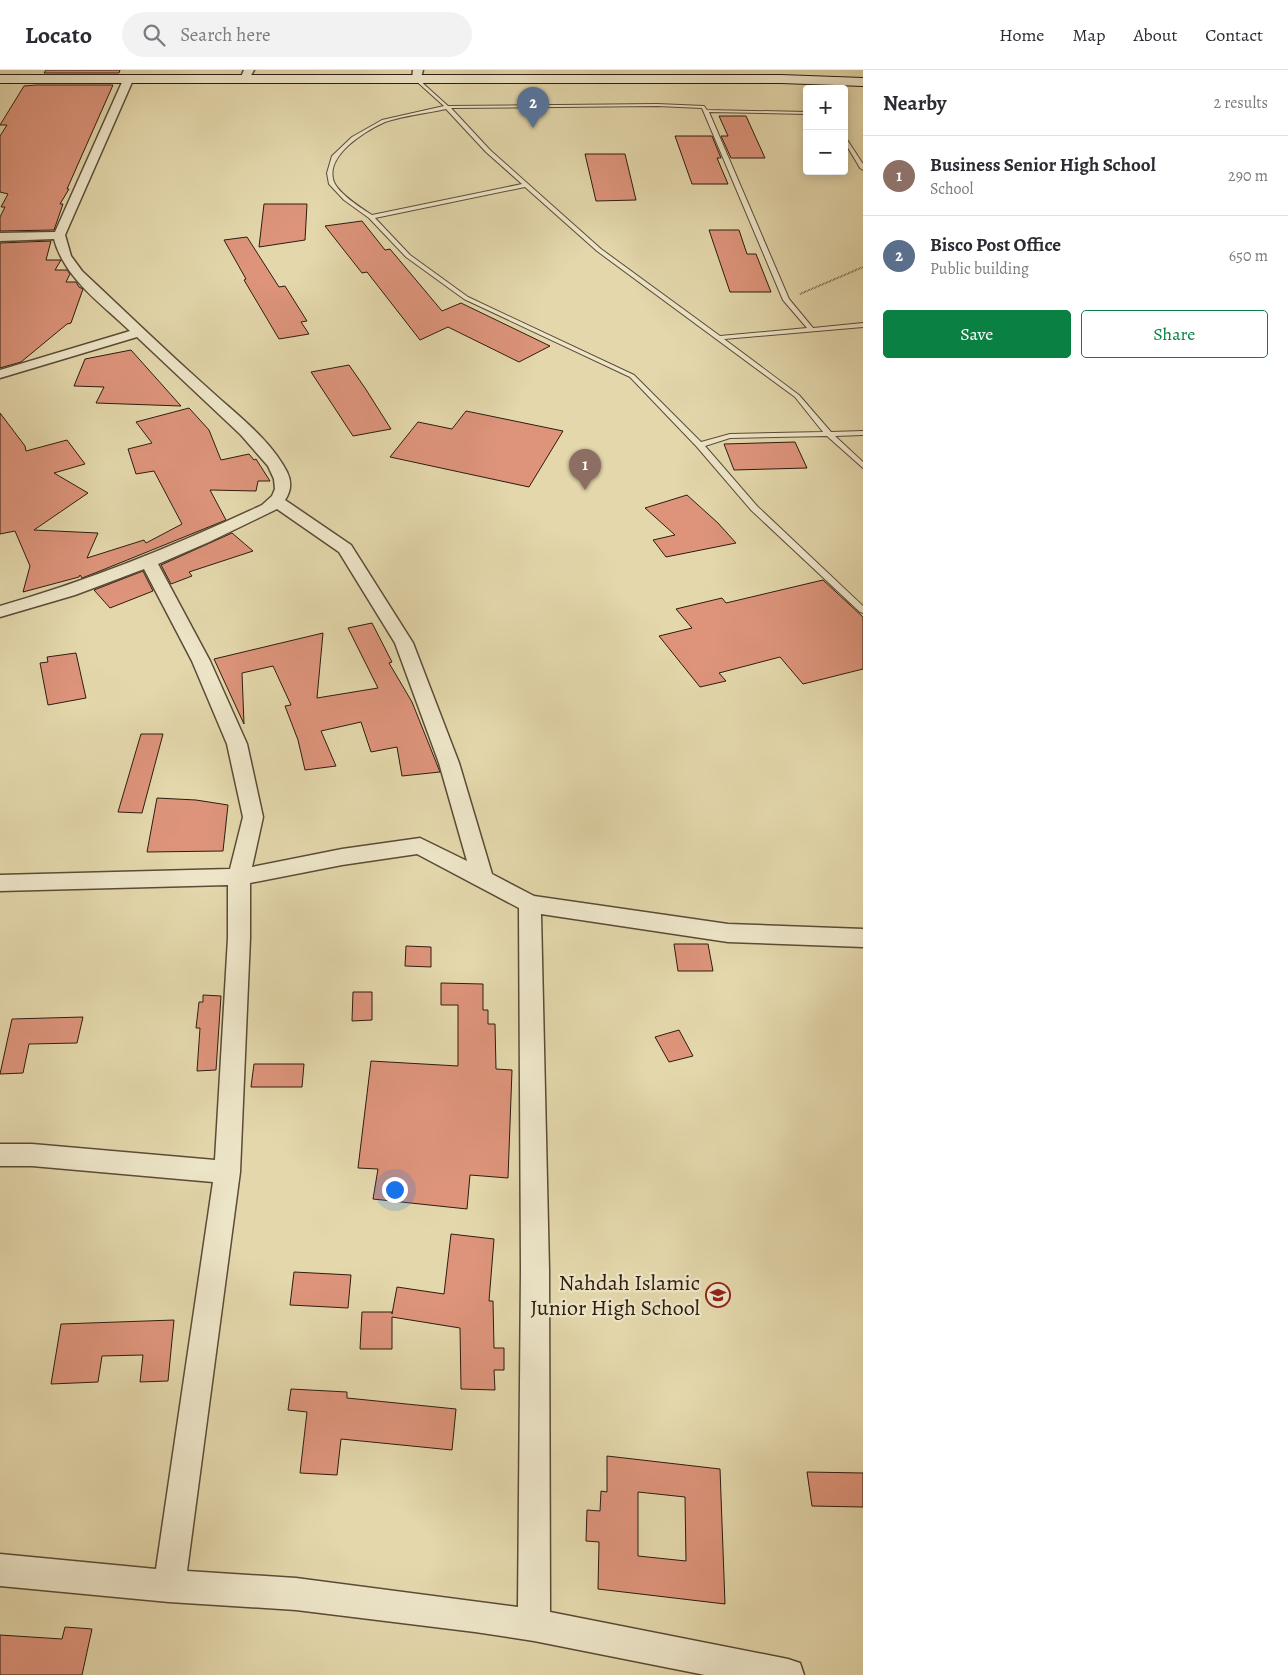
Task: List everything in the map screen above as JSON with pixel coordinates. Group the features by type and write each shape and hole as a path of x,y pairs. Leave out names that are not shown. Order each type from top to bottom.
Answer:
{"main road":[{"path":"0,79 128,80 247,74 417,74 781,79 863,82"}],"street":[{"path":"0,612 80,588 236,524 277,502 283,491 280,472 271,459 233,420 77,274 65,256 59,235 128,80"},
{"path":"0,237 59,235"},
{"path":"0,374 140,332"},
{"path":"277,502 345,549 404,643 449,763 482,877"},
{"path":"148,561 201,661 237,744 253,817 239,877 239,938 227,1172 169,1586"},
{"path":"0,883 239,877 342,857 420,846 530,904 728,933 863,938"},
{"path":"530,904 535,1270 534,1625"},
{"path":"0,1155 32,1154 227,1172"},
{"path":"0,1570 169,1586 296,1594 534,1625 788,1675"}],"lane":[{"path":"417,74 488,151 525,185 599,250 797,396 829,434 863,466"},
{"path":"811,328 786,300 704,107 657,105 447,106 384,121 354,138 335,156 330,173 332,184 346,199 371,217 408,256 466,298 632,376 700,445 754,508 863,610"},
{"path":"707,111 803,113"},
{"path":"848,143 863,168"},
{"path":"371,217 525,185"},
{"path":"717,338 811,328 863,325"},
{"path":"700,445 730,436 863,433"}],"path":[{"path":"786,300 863,266"}],"building":[{"path":"46,70 120,70 119,73 44,73"},
{"path":"113,85 67,189 69,189 60,204 63,204 54,230 0,231 0,217 5,207 1,207 8,194 0,192 0,136 7,125 0,125 24,86"},
{"path":"719,116 746,116 765,158 731,158 721,136 728,136"},
{"path":"675,136 712,136 721,158 717,158 728,184 692,184"},
{"path":"585,154 625,154 636,200 596,201"},
{"path":"264,204 307,204 305,240 259,247"},
{"path":"362,221 385,250 390,249 442,311 461,303 550,346 519,362 448,327 420,340 367,272 362,273 325,226"},
{"path":"709,230 739,230 747,254 756,254 771,292 730,292"},
{"path":"247,237 279,287 285,286 307,321 301,322 309,334 279,339 244,280 246,279 224,240"},
{"path":"51,241 46,260 61,260 55,270 67,270 70,274 66,282 76,282 83,289 71,323 67,324 21,362 0,368 0,243"},
{"path":"131,350 181,406 96,403 104,387 74,386 85,359"},
{"path":"349,365 391,429 353,436 311,372"},
{"path":"189,408 209,430 221,460 249,454 254,460 256,459 270,481 258,481 256,491 210,490 226,520 82,578 80,575 79,577 23,592 30,566 15,531 0,534 0,413 25,446 26,451 67,440 85,464 54,473 88,493 34,530 98,533 87,558 144,540 146,543 182,524 154,471 136,474 128,449 152,443 136,422"},
{"path":"466,411 563,431 529,487 390,457 418,422 452,429"},
{"path":"795,442 807,468 734,470 724,444"},
{"path":"687,495 718,523 736,543 666,557 653,540 675,535 645,508"},
{"path":"232,533 253,551 189,572 192,576 171,584 161,565"},
{"path":"143,571 153,591 110,608 94,590"},
{"path":"823,580 863,617 863,669 803,684 780,657 719,673 726,681 700,687 659,636 692,628 676,609 722,598 726,603"},
{"path":"372,623 392,662 389,663 412,702 440,772 402,776 397,747 371,752 361,722 321,731 336,766 305,770 298,740 285,706 291,705 273,666 242,673 244,724 214,659 323,633 317,698 378,688 348,628"},
{"path":"76,653 86,698 48,705 40,663 48,662 47,657"},
{"path":"141,734 163,734 142,813 118,812"},
{"path":"157,798 196,800 228,805 223,851 147,852"},
{"path":"674,944 708,944 713,971 678,971"},
{"path":"406,946 431,947 431,967 405,966"},
{"path":"441,983 483,984 483,1010 488,1010 488,1024 495,1024 496,1069 512,1070 508,1178 470,1175 467,1209 373,1199 378,1169 358,1168 371,1061 458,1066 458,1005 441,1005"},
{"path":"353,992 372,992 372,1020 352,1021"},
{"path":"203,995 221,996 216,1070 197,1071 200,1028 196,1028 199,1002 203,1002"},
{"path":"83,1017 77,1043 29,1044 23,1073 0,1074 12,1019"},
{"path":"679,1030 693,1056 669,1062 655,1037"},
{"path":"254,1064 304,1064 302,1087 251,1087"},
{"path":"451,1234 494,1239 489,1301 493,1301 494,1348 504,1348 504,1370 494,1370 495,1390 461,1389 460,1328 392,1317 392,1349 360,1349 362,1312 392,1312 392,1314 397,1287 444,1294"},
{"path":"294,1272 351,1275 348,1308 290,1305"},
{"path":"174,1320 168,1381 140,1382 143,1355 102,1356 98,1382 51,1384 61,1324"},
{"path":"291,1389 347,1392 347,1398 456,1409 452,1450 341,1439 337,1475 300,1473 307,1412 288,1410"},
{"path":"607,1456 720,1469 725,1604 598,1589 599,1542 586,1541 587,1510 600,1511 601,1491 607,1492","holes":["638,1492 685,1497 686,1561 638,1556"]},
{"path":"807,1472 863,1473 863,1507 812,1506"},
{"path":"65,1627 92,1629 82,1675 0,1675 0,1635 62,1639"}],"place":[{"name":"Bisco Post Office","path":"533,128"},
{"name":"Business Senior High School","path":"585,490"},
{"name":"Nahdah Islamic Junior High School","path":"718,1295"}]}
